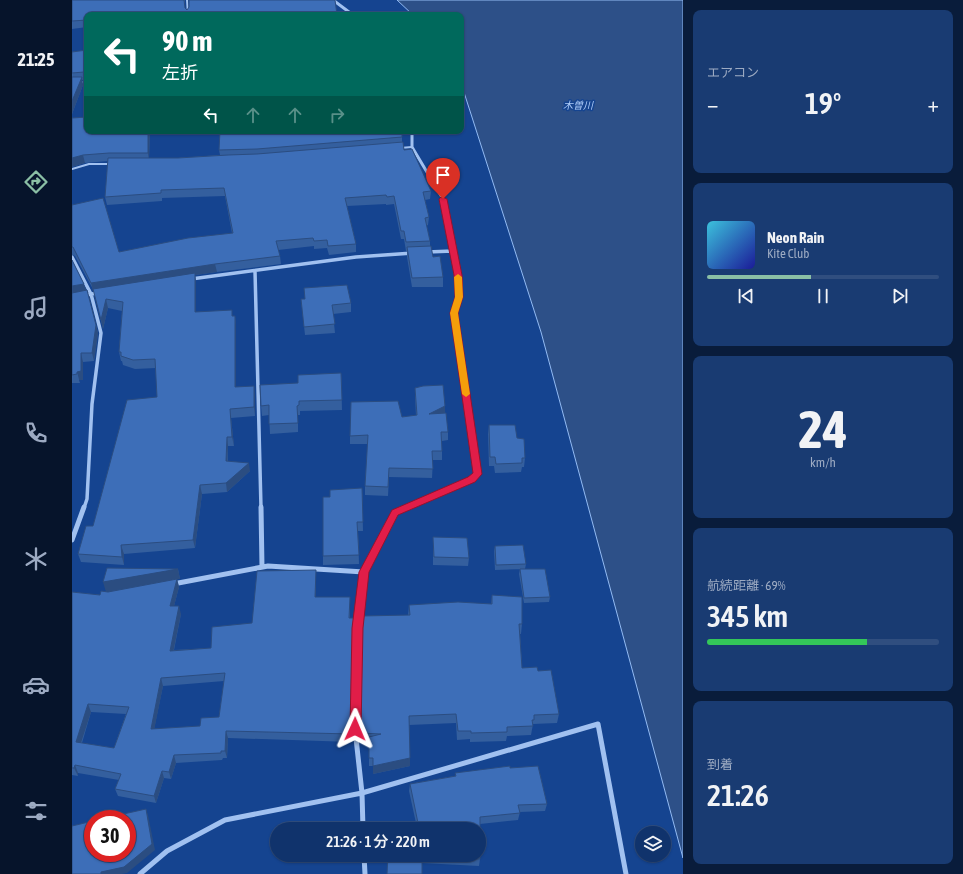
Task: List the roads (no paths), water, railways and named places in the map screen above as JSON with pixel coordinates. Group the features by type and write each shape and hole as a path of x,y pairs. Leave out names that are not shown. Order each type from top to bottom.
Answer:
{"street":[{"path":"333,0 349,12"},
{"path":"363,822 362,793 355,729 358,628 364,572 395,513 472,480 478,474 454,313 459,297 458,275 443,199 412,147 412,134"},
{"path":"423,253 453,251"},
{"path":"186,280 356,257 416,253"},
{"path":"72,258 91,294 101,333 92,404 87,499 72,540"},
{"path":"255,271 262,567"},
{"path":"78,296 107,292"},
{"path":"171,584 268,566 364,572"},
{"path":"140,874 166,851 225,820 362,793 598,724 626,874"},
{"path":"364,862 365,874"}],"lane":[{"path":"187,0 188,12"},
{"path":"72,83 84,82"},
{"path":"397,149 412,147"},
{"path":"72,169 89,164 112,164"}],"water":[{"name":"木曽川","path":"397,0 683,0 683,858 541,332 464,92 464,12 410,12"}]}
